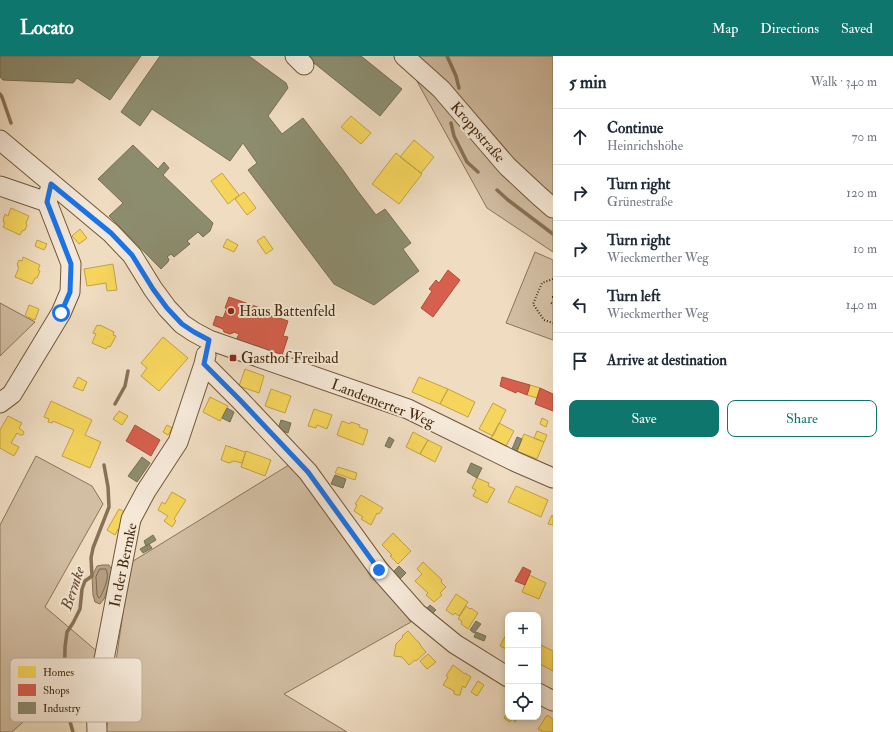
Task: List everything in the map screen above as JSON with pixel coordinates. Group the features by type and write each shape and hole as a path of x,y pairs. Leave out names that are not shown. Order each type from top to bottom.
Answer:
{"street":[{"name":"Kroppstraße","path":"404,56 440,89 507,166 553,208"},
{"name":"Landemerter Weg","path":"0,140 49,193 111,233 132,255 153,289 167,308 182,324 194,332 209,340 408,410 516,462 553,478"},
{"path":"0,186 49,193 71,264 70,292 61,313 12,394 0,403"},
{"name":"In der Bermke","path":"104,658 131,519 146,491 178,442 204,364 209,340"},
{"path":"204,364 308,472 379,570 417,613 455,644 505,675"},
{"path":"541,695 553,701"},
{"name":"In der Bermke","path":"97,722 97,732"}],"path":[{"path":"553,279 542,283 533,304 544,320 553,323"}],"shaded area":[{"path":"403,56 553,56 553,252 487,208"},
{"path":"535,252 553,260 553,340 506,323"},
{"path":"0,303 35,322 0,356"},
{"path":"36,456 92,486 103,504 45,607 99,653 93,658 10,658 10,722 23,722 12,732 0,732 0,525"},
{"path":"292,463 411,622 284,694 347,732 106,732 107,722 142,722 142,658 117,658 130,563"}],"water":[{"path":"109,565 112,570 112,577 104,599 100,604 95,602 93,595 92,576 97,566"}],"building: Homes":[{"path":"351,116 371,133 361,144 341,127"},
{"path":"414,140 434,157 421,173 400,157"},
{"path":"396,153 422,174 399,204 372,184"},
{"path":"222,173 239,195 228,204 211,181"},
{"path":"244,192 256,208 247,215 235,199"},
{"path":"11,208 29,216 25,230 22,231 20,235 3,227 5,223 3,220 5,214 8,216"},
{"path":"80,229 87,238 79,244 72,236"},
{"path":"264,236 273,249 266,254 257,241"},
{"path":"227,239 238,245 234,252 223,247"},
{"path":"37,240 47,244 44,250 35,246"},
{"path":"23,257 40,265 38,270 40,271 32,284 15,277 19,267 17,264 19,260 22,261"},
{"path":"113,264 117,290 107,291 106,283 87,286 84,269"},
{"path":"29,305 39,309 35,320 25,316"},
{"path":"97,325 114,332 113,335 116,336 110,347 108,346 106,349 92,343 96,334 93,333"},
{"path":"163,337 188,358 159,391 141,376 147,368 141,363"},
{"path":"245,369 264,376 259,393 239,386"},
{"path":"78,377 87,382 83,391 73,387"},
{"path":"419,377 448,389 440,404 412,392"},
{"path":"530,385 540,388 537,398 527,395"},
{"path":"271,389 291,396 285,413 265,406"},
{"path":"448,389 475,402 468,417 440,404"},
{"path":"210,397 228,406 220,421 203,412"},
{"path":"51,401 92,420 85,435 101,442 90,468 62,456 74,430 53,421 52,423 48,422 49,419 44,417"},
{"path":"493,403 506,410 493,436 479,429"},
{"path":"314,409 332,415 327,429 317,425 316,428 308,426"},
{"path":"119,411 128,416 122,425 113,419"},
{"path":"8,416 22,423 19,428 24,433 23,435 20,435 17,433 11,443 19,447 14,456 0,448 0,430"},
{"path":"542,418 548,421 546,427 540,424"},
{"path":"342,421 360,425 359,427 368,430 363,445 337,435"},
{"path":"499,423 514,431 506,446 491,438"},
{"path":"167,425 172,428 168,435 163,432"},
{"path":"537,431 547,435 544,442 534,438"},
{"path":"413,432 428,440 420,454 406,447"},
{"path":"524,434 544,442 537,459 517,451"},
{"path":"428,440 442,447 435,462 420,454"},
{"path":"226,445 245,452 246,451 242,463 234,461 229,463 221,460"},
{"path":"246,451 271,460 265,476 241,467"},
{"path":"338,467 357,473 355,480 335,473"},
{"path":"477,478 489,483 488,486 495,489 487,503 473,496 476,490 472,488"},
{"path":"516,486 548,500 541,517 508,502"},
{"path":"172,492 186,500 174,519 176,521 172,527 164,521 168,516 158,510 162,502 165,504"},
{"path":"361,495 383,508 379,514 377,513 371,525 361,519 363,517 354,511 357,505 355,504"},
{"path":"119,509 127,513 121,531 118,529 115,535 107,530"},
{"path":"552,515 553,516 553,525 548,524"},
{"path":"393,533 411,551 398,564 390,556 392,555 382,545"},
{"path":"423,562 442,580 441,582 446,587 440,593 442,595 434,602 426,595 428,593 415,581 422,574 417,569"},
{"path":"529,575 546,583 539,599 522,592"},
{"path":"456,594 468,602 459,616 455,613 453,615 446,610"},
{"path":"466,606 478,613 468,629 461,624 462,621 458,619"},
{"path":"408,631 426,652 409,665 402,657 394,656 396,644"},
{"path":"505,637 505,648 500,646"},
{"path":"541,645 553,651 553,671 541,665"},
{"path":"428,654 436,662 427,669 420,661"},
{"path":"453,665 471,677 465,688 463,686 460,695 454,694 454,691 443,685 448,677 446,676"},
{"path":"478,681 484,685 477,696 471,692"},
{"path":"547,715 553,719 553,732 544,732 538,729"}],"building: Shops":[{"path":"448,270 460,280 433,317 421,308 432,291 429,289 436,280 439,283"},
{"path":"229,297 263,309 262,312 288,321 283,336 288,337 282,355 236,340 239,334 234,332 230,334 224,332 223,329 213,325 216,316 223,318"},
{"path":"502,377 530,385 527,395 517,391 516,393 500,386"},
{"path":"540,388 553,394 553,411 535,404"},
{"path":"135,425 160,440 151,456 126,441"},
{"path":"523,567 531,571 525,585 515,581"}],"building: Industry":[{"path":"0,56 141,56 110,100 77,78 73,83 3,80 0,77"},
{"path":"160,56 249,56 286,83 288,88 268,116 282,134 303,118 376,215 385,209 411,243 403,249 419,271 374,305 334,284 248,170 257,163 243,143 230,161 152,109 140,126 121,112"},
{"path":"311,56 361,56 402,89 380,116 309,59"},
{"path":"133,145 158,169 164,162 169,168 163,175 213,223 210,231 203,237 198,232 187,241 190,244 174,257 171,254 167,257 169,259 168,262 161,269 109,216 123,203 98,179"},
{"path":"227,408 234,412 230,422 222,418"},
{"path":"281,420 291,423 288,433 278,429"},
{"path":"389,437 394,440 390,448 385,446"},
{"path":"517,437 522,439 517,451 512,449"},
{"path":"142,457 150,463 137,482 128,476"},
{"path":"471,463 482,468 477,478 467,472"},
{"path":"335,475 346,479 343,488 331,484"},
{"path":"153,535 156,540 146,546 144,541"},
{"path":"149,544 152,548 143,553 140,549"},
{"path":"399,566 406,573 399,580 392,573"},
{"path":"430,605 436,610 432,614 426,609"},
{"path":"476,621 481,624 474,633 470,630"},
{"path":"476,632 486,636 484,641 474,637"}],"waterway":[{"path":"447,56 456,76 459,88"},
{"name":"Bermke","path":"0,94 11,123"},
{"path":"451,123 454,136 467,162 478,172"},
{"path":"497,190 553,234"},
{"name":"Bermke","path":"115,404 125,386 128,371"},
{"name":"Bermke","path":"65,658 67,632 80,609 82,589 85,581 92,576 91,558 93,548 109,507 108,487 104,465"},
{"name":"Bermke","path":"70,722 73,732"}],"place":[{"name":"Haus Battenfeld","path":"231,311"},
{"name":"Gasthof Freibad","path":"233,358"}],"route":[{"path":"61,313 70,292 71,264 47,202 51,184 111,233 132,255 153,289 167,308 182,324 209,340 204,364 308,472 379,570"}]}
